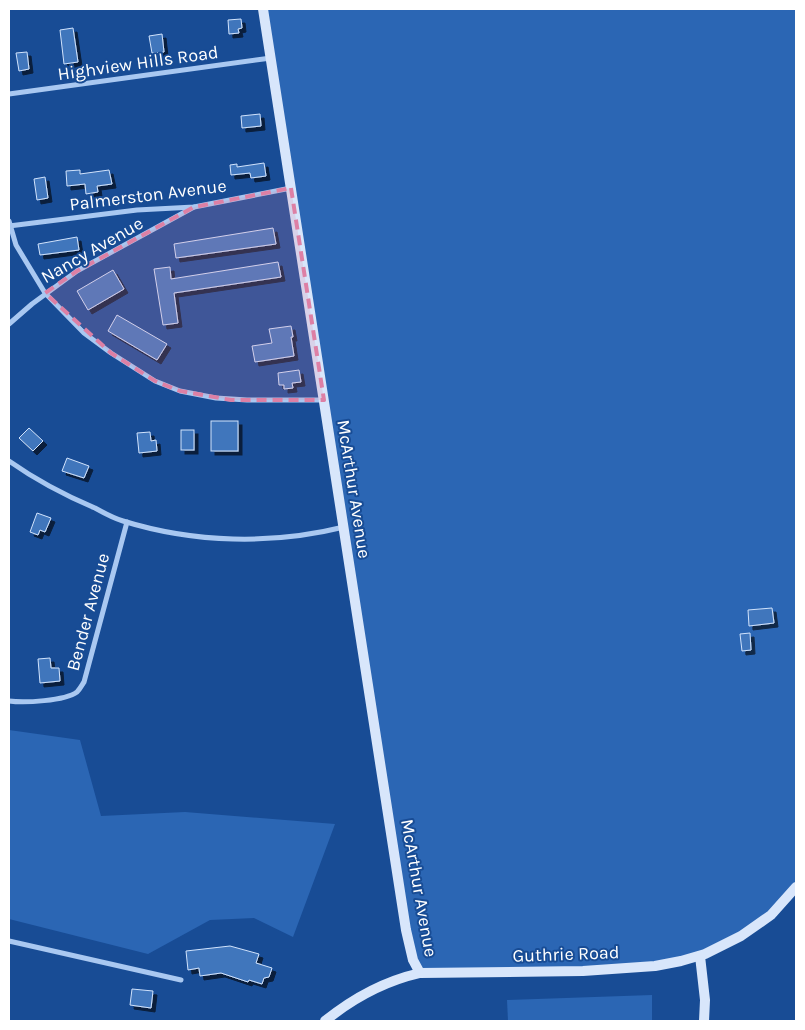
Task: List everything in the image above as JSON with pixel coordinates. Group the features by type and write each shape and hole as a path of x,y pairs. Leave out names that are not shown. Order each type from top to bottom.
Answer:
{"street":[{"name":"McArthur Avenue","path":"263,9 406,930 413,960 420,973"},
{"name":"Highview Hills Road","path":"9,94 271,58"},
{"name":"Palmerston Avenue","path":"9,225 136,210 194,207 290,188"},
{"name":"Nancy Avenue","path":"9,324 45,293 77,271 178,218 194,207"},
{"path":"9,225 16,246 45,293 79,328 111,353 155,380 172,388 232,400 324,400"},
{"path":"9,461 30,476 64,495 127,522 190,535 246,539 290,537 344,527"},
{"name":"Bender Avenue","path":"9,701 33,702 61,697 76,692 84,682 127,522"},
{"name":"Guthrie Road","path":"325,1021 370,991 398,978 420,973 592,971 655,966 700,956 729,943 758,924 776,909 796,887"},
{"path":"9,941 180,980"},
{"path":"700,956 704,988 704,1021"}],"highlighted area":[{"path":"291,188 324,400 231,400 180,391 155,381 111,353 45,293 77,271 194,207"}],"shaded area":[{"path":"263,9 796,9 796,887 787,899 729,943 655,966 425,972 415,966"},
{"path":"9,730 80,740 101,816 185,812 335,824 293,937 254,918 210,920 148,954 9,919"},
{"path":"652,995 652,1021 508,1021 507,1000"}],"building":[{"path":"241,19 242,28 238,29 239,33 229,34 228,20"},
{"path":"73,28 78,62 64,64 60,30"},
{"path":"162,34 164,52 152,53 149,36"},
{"path":"27,52 29,69 19,71 16,53"},
{"path":"260,114 261,126 242,128 241,116"},
{"path":"264,163 266,176 251,178 250,173 231,175 230,165 237,164 237,167"},
{"path":"80,170 80,174 109,170 112,184 97,186 98,192 86,194 85,184 67,186 66,171"},
{"path":"45,177 48,198 37,200 34,179"},
{"path":"273,228 276,244 176,258 174,244"},
{"path":"77,237 79,250 40,255 38,244"},
{"path":"278,262 281,277 174,293 178,323 163,325 154,269 170,267 171,279"},
{"path":"113,270 124,289 88,310 77,291"},
{"path":"117,315 167,344 157,360 108,331"},
{"path":"291,326 294,356 255,362 252,346 272,343 269,329"},
{"path":"299,370 301,382 292,383 293,388 284,389 284,385 279,385 278,373"},
{"path":"211,421 238,421 238,451 211,451"},
{"path":"29,428 43,441 33,451 19,438"},
{"path":"181,430 194,430 194,450 181,450"},
{"path":"150,432 151,441 156,440 157,451 139,453 137,433"},
{"path":"67,458 89,466 84,478 62,471"},
{"path":"37,513 51,518 45,532 40,530 38,535 30,532"},
{"path":"772,608 774,623 749,626 748,610"},
{"path":"750,633 751,650 742,651 740,634"},
{"path":"50,658 51,668 59,668 60,681 40,683 38,659"},
{"path":"230,946 259,954 256,963 272,968 269,977 264,978 262,984 249,980 248,982 221,973 200,976 199,968 188,970 186,951"},
{"path":"132,989 153,991 151,1008 130,1005"}]}
